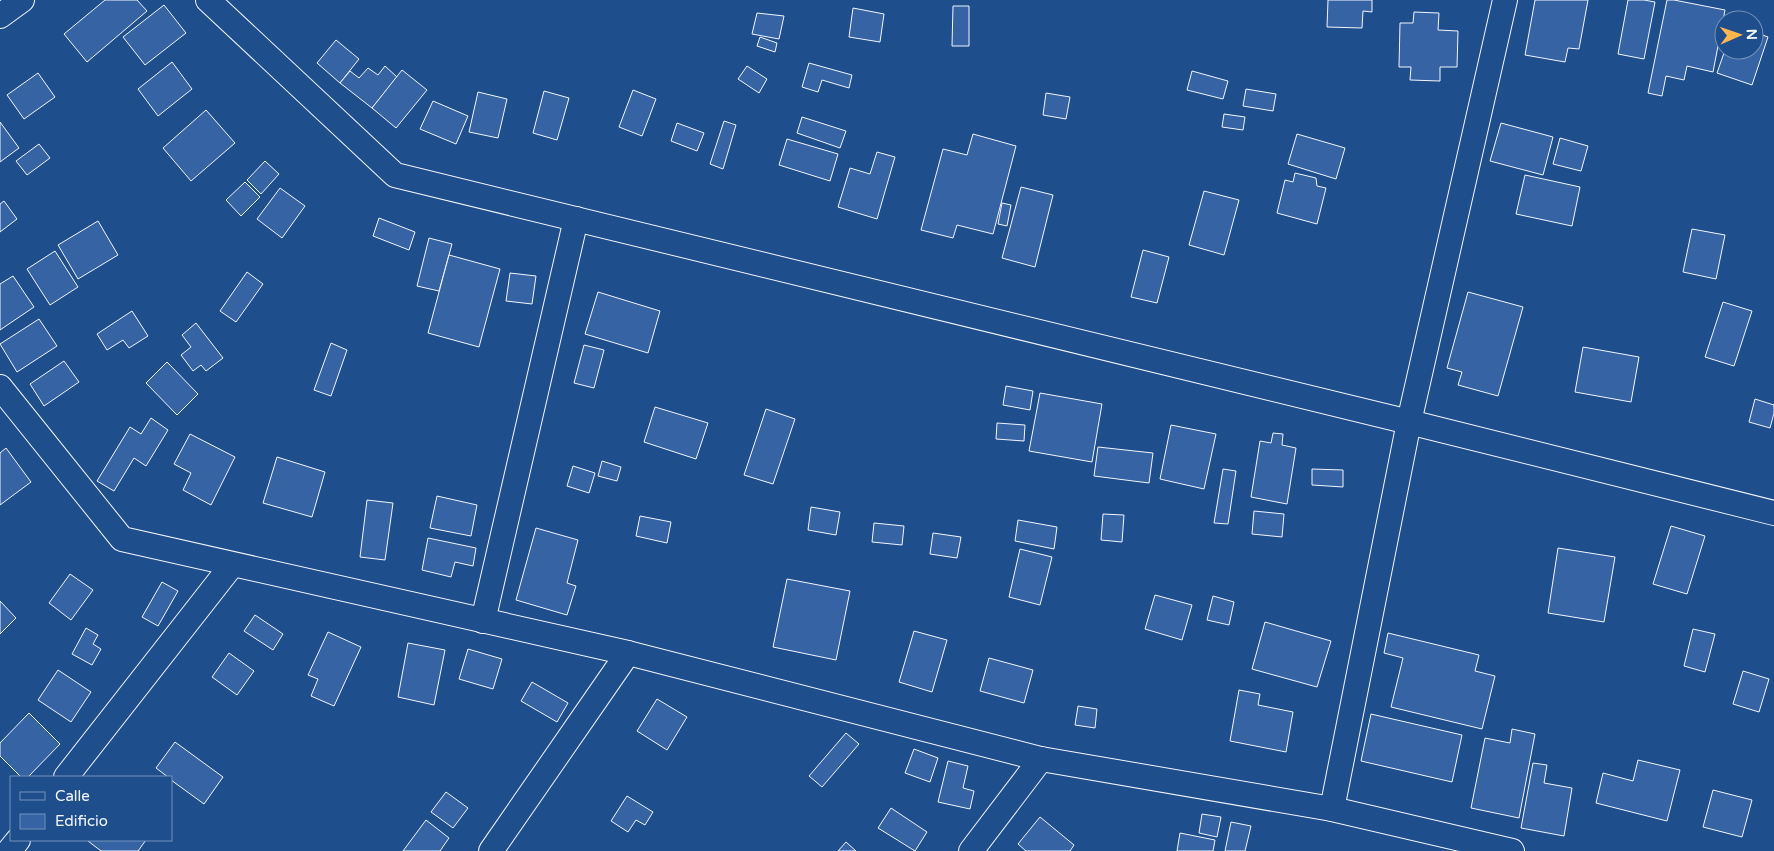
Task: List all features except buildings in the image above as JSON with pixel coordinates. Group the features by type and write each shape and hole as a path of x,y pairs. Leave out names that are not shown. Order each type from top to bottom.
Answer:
{"street":[{"path":"0,16 22,0"},
{"path":"208,0 395,175 1410,422 1774,513"},
{"path":"1332,809 1410,422 1505,0"},
{"path":"483,621 576,219"},
{"path":"0,387 122,540 628,653 1041,759 1332,809 1501,850"},
{"path":"67,776 232,565"},
{"path":"491,851 628,653"},
{"path":"971,851 1041,759"},
{"path":"9,851 17,841"}]}
